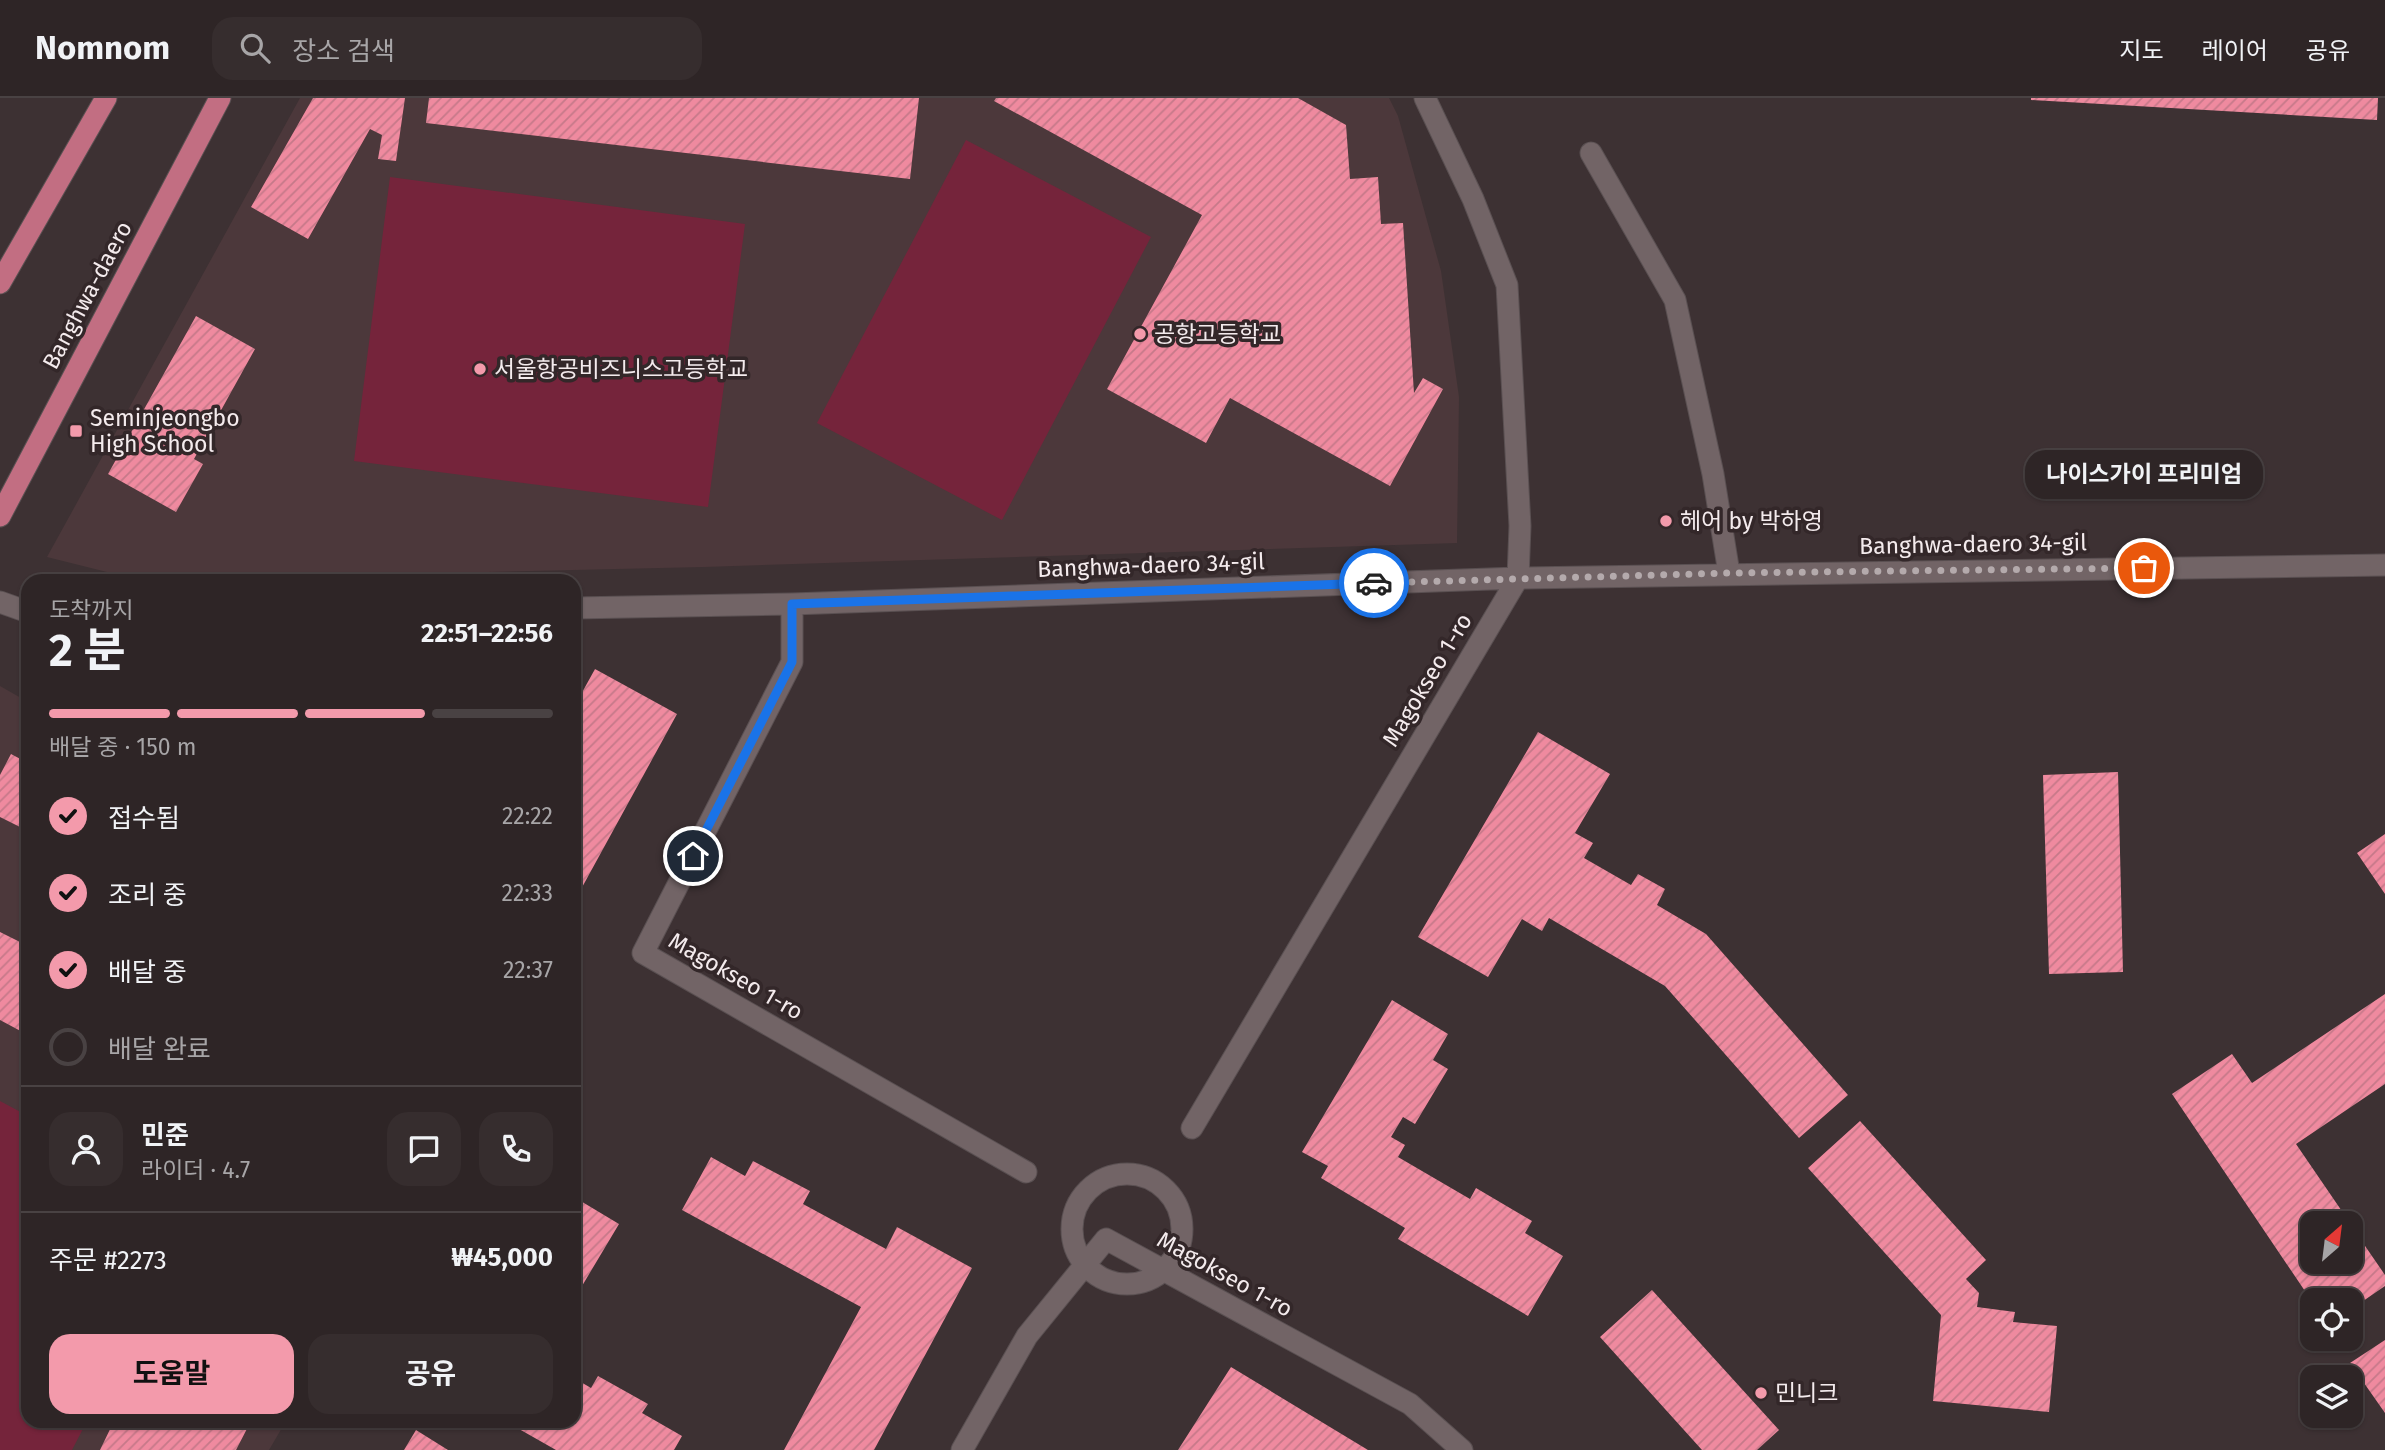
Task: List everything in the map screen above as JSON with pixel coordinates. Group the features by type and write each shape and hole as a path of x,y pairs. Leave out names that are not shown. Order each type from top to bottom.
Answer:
{"main road":[{"path":"0,283 106,98"},
{"name":"Banghwa-daero","path":"0,516 220,98"}],"street":[{"name":"Magokseo 1-ro","path":"1192,1128 1518,578 1520,526 1507,285 1473,199 1425,98"},
{"path":"1591,153 1675,300 1713,474 1730,573"},
{"name":"Banghwa-daero 34-gil","path":"581,608 792,604 1518,578 2385,565"},
{"path":"0,602 21,610"},
{"name":"Magokseo 1-ro","path":"792,604 792,662 643,953 1026,1172"},
{"path":"1125,1173 1156,1182 1174,1199 1180,1211 1181,1241 1174,1259 1163,1271 1147,1281 1125,1284 1106,1280 1083,1263 1072,1238 1071,1225 1076,1206 1094,1184 1107,1177 1125,1173"},
{"name":"Magokseo 1-ro","path":"962,1450 1027,1336 1106,1239 1410,1404 1462,1450"}],"shaded area":[{"path":"300,98 1389,98 1398,116 1441,271 1459,397 1457,543 399,574 115,574 47,557"},
{"path":"966,140 1151,237 1002,520 817,423"},
{"path":"390,177 745,224 708,507 354,461"},
{"path":"0,686 21,698 21,1428 282,1428 269,1450 0,1450"},
{"path":"0,1101 21,1112 21,1428 83,1428 72,1450 0,1450"}],"building":[{"path":"313,98 405,98 396,161 378,159 382,135 370,129 308,239 251,207"},
{"path":"429,98 919,98 910,179 426,123"},
{"path":"996,98 1298,98 1346,125 1350,179 1378,177 1381,224 1403,223 1414,393 1423,378 1443,389 1390,486 1230,398 1206,443 1107,389 1202,215 994,101"},
{"path":"2031,98 2378,98 2377,120"},
{"path":"196,316 255,349 194,459 203,464 176,512 108,474"},
{"path":"595,669 677,714 581,889 581,694"},
{"path":"1538,732 1610,774 1575,833 1593,843 1584,858 1631,885 1638,874 1665,889 1657,905 1706,934 1848,1095 1799,1138 1665,986 1549,918 1542,931 1522,919 1488,977 1418,937"},
{"path":"11,754 21,759 21,828 0,817 0,775"},
{"path":"2118,772 2123,972 2049,974 2043,775"},
{"path":"2385,834 2385,894 2357,853"},
{"path":"0,932 21,942 21,1031 0,1020"},
{"path":"2385,994 2385,1084 2296,1144 2342,1211 2300,1211 2300,1274 2363,1274 2363,1243 2385,1275 2385,1286 2363,1301 2363,1288 2303,1288 2172,1094 2232,1054 2252,1083"},
{"path":"1392,1000 1448,1034 1433,1060 1448,1069 1415,1124 1403,1117 1391,1137 1405,1145 1398,1157 1470,1199 1476,1188 1532,1221 1525,1233 1563,1256 1528,1316 1398,1239 1405,1228 1321,1178 1328,1166 1302,1152"},
{"path":"1860,1121 1986,1260 1966,1279 1979,1293 1977,1307 2015,1312 2013,1322 2057,1326 2049,1412 1933,1401 1941,1315 1808,1168"},
{"path":"711,1157 745,1176 753,1161 810,1191 803,1204 886,1249 897,1227 972,1268 874,1450 784,1450 861,1307 682,1210"},
{"path":"581,1201 619,1224 581,1285"},
{"path":"1652,1290 1779,1430 1757,1450 1702,1450 1600,1337"},
{"path":"2385,1340 2385,1413 2363,1382 2363,1365 2350,1363"},
{"path":"1231,1367 1368,1450 1178,1450"},
{"path":"598,1376 648,1404 642,1413 682,1436 674,1450 556,1450 517,1428 581,1428 581,1382 591,1388"},
{"path":"111,1428 247,1428 236,1450 100,1450"},
{"path":"416,1430 448,1450 404,1450"}],"way so far":[{"path":"1374,583 1730,573 2144,568"}],"place":[{"name":"공항고등학교","path":"1140,334"},
{"name":"서울항공비즈니스고등학교","path":"480,369"},
{"name":"Seminjeongbo High School","path":"76,431"},
{"name":"헤어 by 박하영","path":"1666,521"},
{"name":"나이스가이 프리미엄","path":"2144,568"},
{"name":"민니크","path":"1761,1393"}],"route":[{"path":"693,856 792,662 792,604 1374,583"}]}
